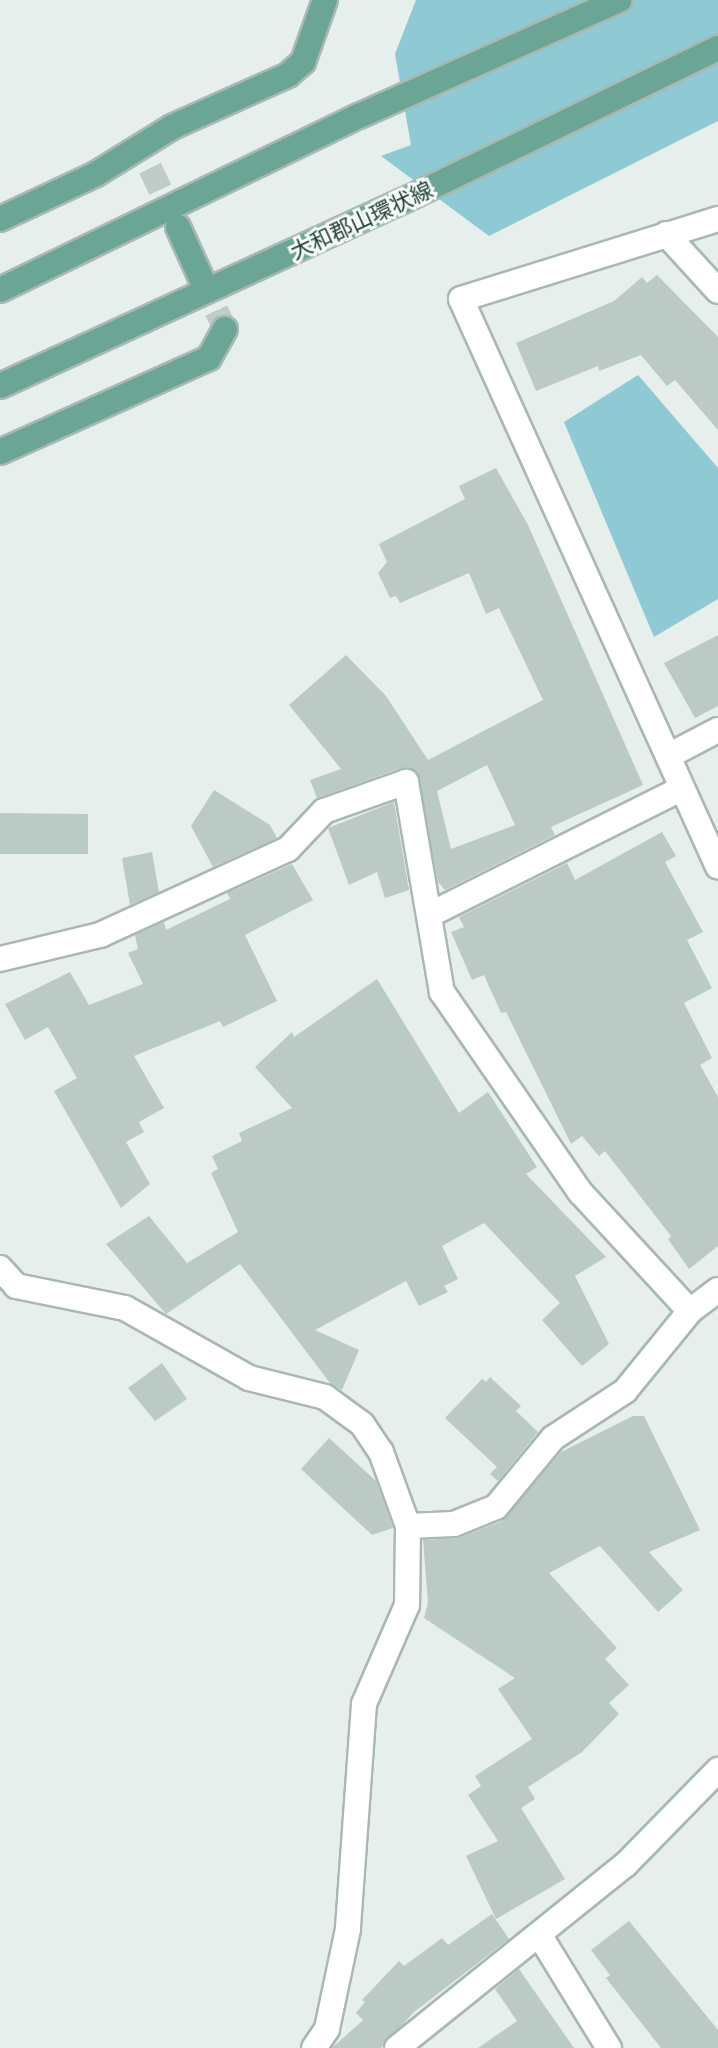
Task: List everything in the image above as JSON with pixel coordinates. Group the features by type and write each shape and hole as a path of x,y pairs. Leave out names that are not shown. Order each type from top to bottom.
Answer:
{"main road":[{"path":"0,219 146,158 172,127 288,75 303,62 325,0"},
{"path":"0,290 359,116 619,0"},
{"name":"大和郡山環状線","path":"0,386 403,201 718,48"},
{"path":"178,227 201,278"},
{"path":"0,452 209,358 225,329"}],"street":[{"path":"718,219 461,299 718,867"},
{"path":"666,234 718,291"},
{"path":"668,756 718,730"},
{"path":"0,959 100,935 288,849 324,811 406,782 442,992 580,1192 690,1311"},
{"path":"429,915 681,789"},
{"path":"0,1268 16,1286 125,1308 249,1378 325,1397 362,1424 381,1452 408,1526 407,1605 364,1704 348,1929 327,2029 314,2048"},
{"path":"408,1526 454,1524 496,1507 553,1438 625,1391 690,1311 718,1290"},
{"path":"397,2048 626,1864 718,1770"},
{"path":"540,1936 609,2048"}],"water":[{"path":"416,0 718,0 718,121 489,236 381,156 411,145 395,54"},
{"path":"638,375 718,468 718,599 654,637 564,422"}],"building":[{"path":"657,275 718,337 718,430 675,380 667,386 641,355 599,371 598,366 536,391 516,343 614,301 642,277 647,283"},
{"path":"496,468 528,525 643,785 551,827 555,835 445,890 438,882 417,772 401,768 317,798 310,780 341,769 289,705 346,655 386,696 428,760 543,700 499,608 486,614 469,573 400,603 396,596 390,598 378,573 387,562 379,544 465,499 459,486","holes":["487,765 515,825 451,849 437,791"]},
{"path":"718,635 718,706 695,718 664,663"},
{"path":"214,790 270,825 277,838 213,867 191,826"},
{"path":"394,802 409,890 385,898 377,872 349,885 328,828"},
{"path":"0,813 88,814 88,854 0,854"},
{"path":"662,832 676,856 665,862 703,932 687,940 712,988 684,1003 712,1058 700,1065 718,1097 718,1246 689,1269 668,1239 671,1236 605,1151 599,1156 582,1136 571,1144 506,1012 501,1013 484,975 472,980 451,932 464,927 459,917 567,863 575,880"},
{"path":"152,852 159,892 130,905 122,858"},
{"path":"292,864 313,900 245,935 277,1001 223,1027 220,1021 134,1056 164,1108 139,1122 144,1132 126,1142 150,1184 121,1208 54,1091 77,1078 48,1027 25,1040 5,1004 70,972 89,1005 143,984 128,953 138,949 135,935 164,922 166,930 230,899 227,893"},
{"path":"377,979 459,1113 488,1092 537,1167 526,1174 606,1257 575,1276 609,1344 582,1366 542,1320 560,1303 484,1223 442,1246 458,1279 444,1286 448,1292 419,1306 406,1281 315,1330 359,1350 342,1390 330,1383 240,1264 166,1314 106,1244 149,1216 187,1263 238,1232 211,1173 218,1169 212,1156 242,1141 239,1133 292,1108 255,1067 292,1032 294,1037"},
{"path":"162,1363 187,1399 155,1421 128,1388"},
{"path":"490,1377 521,1406 516,1411 538,1432 498,1481 490,1474 497,1467 445,1418 482,1379 486,1382"},
{"path":"633,1416 644,1416 700,1530 649,1552 683,1590 658,1612 600,1546 549,1573 617,1648 605,1659 629,1685 609,1703 619,1714 582,1752 528,1787 535,1799 521,1808 565,1879 496,1919 466,1856 498,1841 468,1795 481,1786 475,1776 532,1739 498,1689 515,1678 424,1618 428,1603 423,1540 459,1538 502,1521 561,1452"},
{"path":"329,1438 376,1481 393,1528 372,1535 301,1469"},
{"path":"492,1914 509,1939 414,2012 381,2048 332,2048 363,2020 356,2013 365,2002 362,2000 399,1961 404,1966 442,1938 448,1945"},
{"path":"629,1921 718,2030 718,2048 661,2048 606,1978 610,1975 591,1950"},
{"path":"519,1969 574,2048 478,2048 517,2021 495,1989"}],"tunnel":[{"path":"150,168 178,227"},
{"path":"201,278 225,329"}]}
